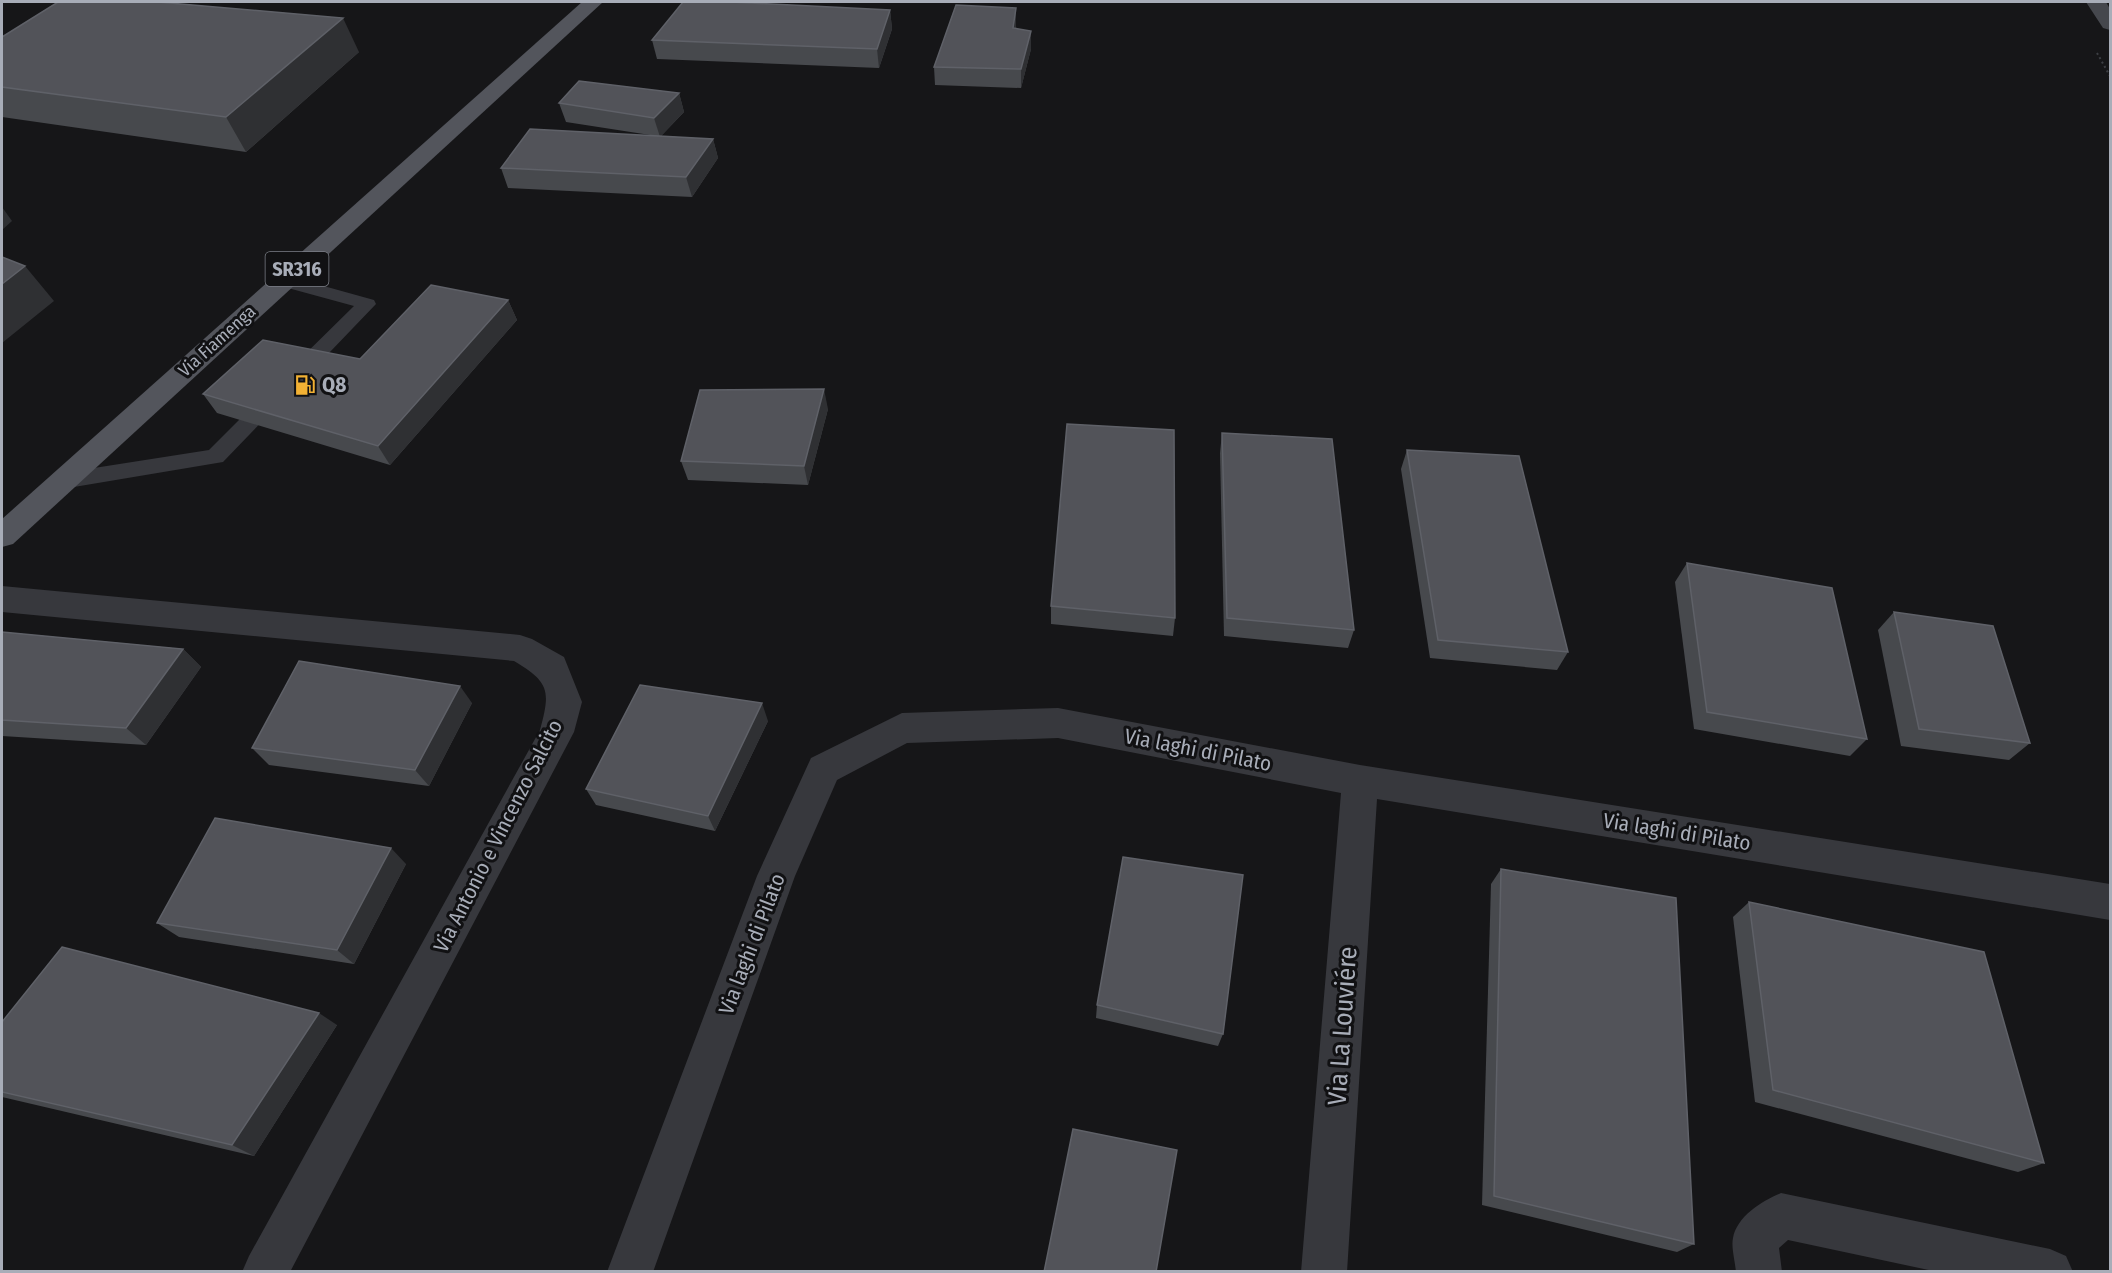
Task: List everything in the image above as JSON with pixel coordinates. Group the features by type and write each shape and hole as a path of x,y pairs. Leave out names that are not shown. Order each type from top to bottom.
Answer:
{"main road":[{"name":"Via Fiamenga","path":"2,536 593,2"}],"street":[{"path":"2096,2 2110,24"},
{"name":"Via Antonio e Vincenzo Salcito","path":"2,599 520,648 552,667 565,702 557,732 265,1272"},
{"name":"Via laghi di Pilato","path":"630,1272 776,876 824,769 902,728 1058,723 1360,781 2110,902"},
{"name":"Via La Louviére","path":"1323,1272 1360,781"},
{"path":"1759,1272 1755,1239 1781,1216 2050,1272"}],"lane":[{"path":"62,481 215,457 367,304 284,281"}],"building":[{"path":"58,2 158,2 343,18 226,117 2,87 2,37"},
{"path":"683,2 730,2 890,10 877,49 652,40"},
{"path":"956,5 1016,8 1013,28 1031,31 1021,69 934,67"},
{"path":"579,81 679,93 654,118 559,103"},
{"path":"530,129 713,139 686,177 501,168"},
{"path":"2,257 25,266 2,284"},
{"path":"431,285 508,300 378,446 203,394 263,340 360,359"},
{"path":"824,389 804,466 681,461 700,390"},
{"path":"1067,424 1174,430 1175,618 1051,606"},
{"path":"1222,433 1332,439 1354,630 1227,618"},
{"path":"1407,450 1519,456 1568,652 1438,640"},
{"path":"1687,563 1832,588 1867,739 1707,712"},
{"path":"1894,612 1993,626 2030,743 1919,729"},
{"path":"2,632 183,649 126,728 2,720"},
{"path":"299,661 460,686 415,770 252,748"},
{"path":"640,685 762,703 708,816 586,789"},
{"path":"215,818 391,848 337,950 157,923"},
{"path":"1123,857 1243,875 1223,1034 1097,1005"},
{"path":"1501,869 1676,898 1694,1244 1494,1196"},
{"path":"1749,902 1984,952 2044,1163 1773,1090"},
{"path":"62,947 319,1013 232,1145 2,1092 2,1022"},
{"path":"1073,1129 1177,1150 1156,1272 1044,1272"}],"place":[{"name":"Q8","path":"305,385"}]}
